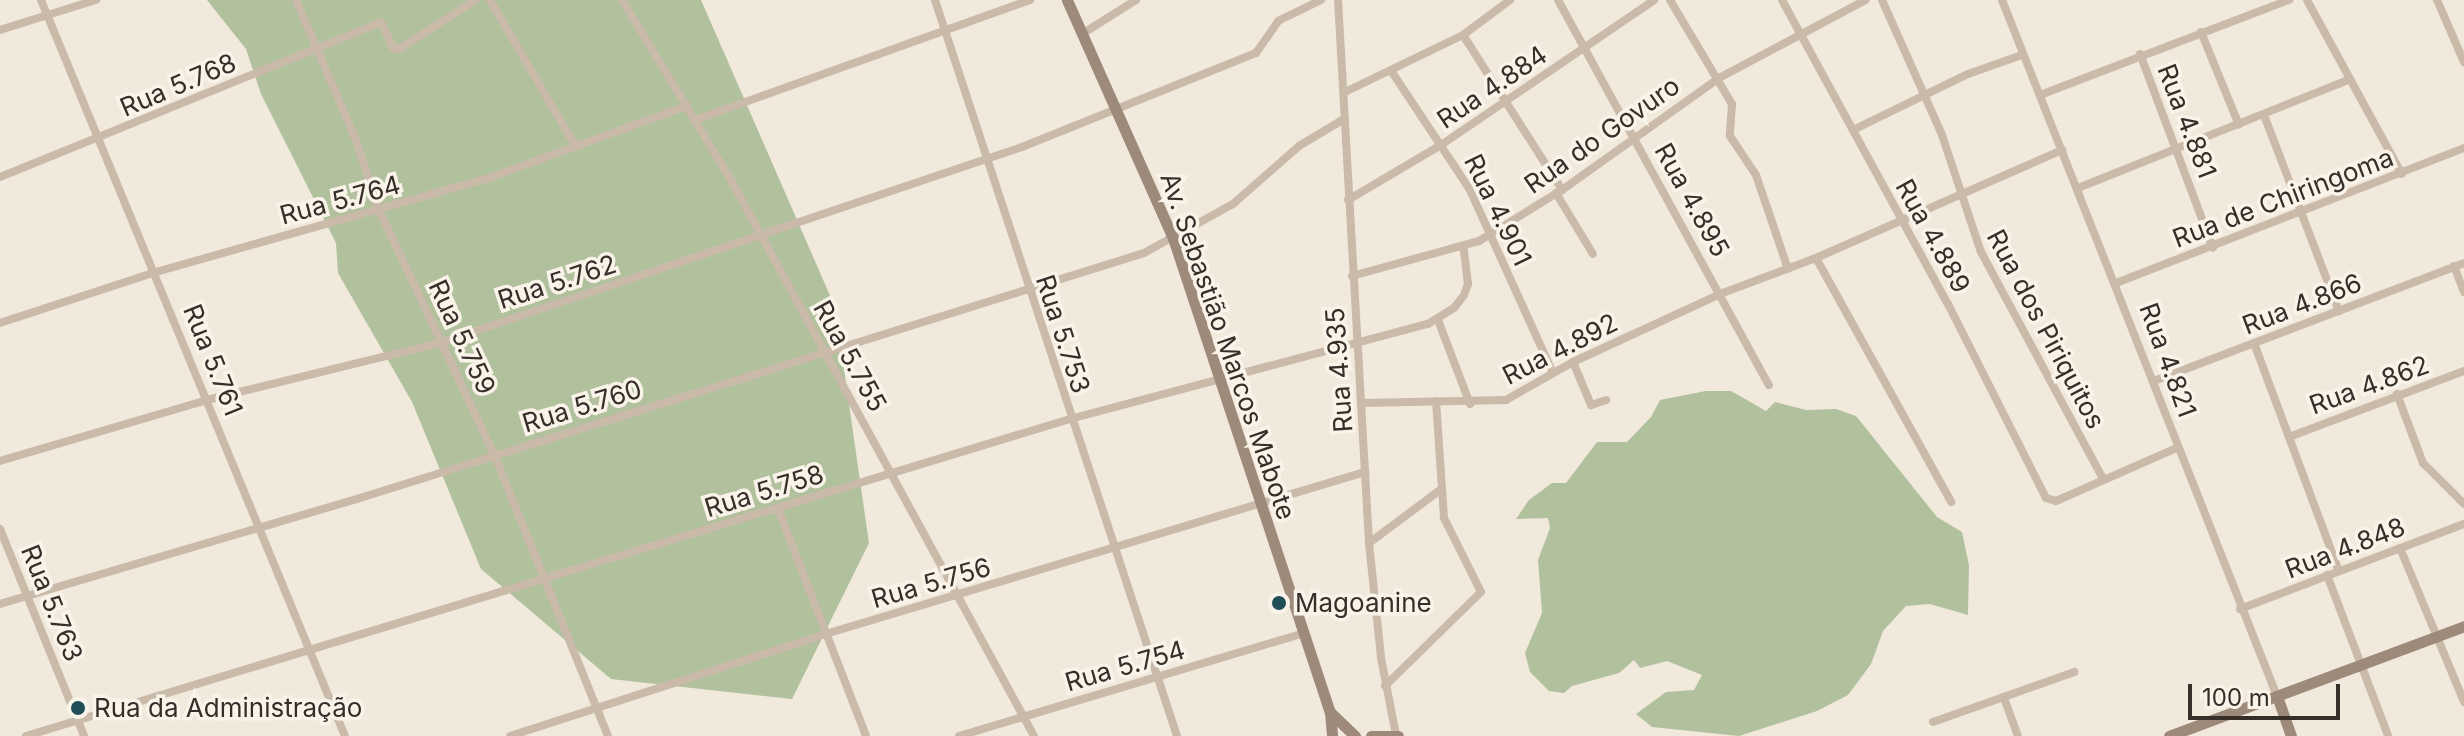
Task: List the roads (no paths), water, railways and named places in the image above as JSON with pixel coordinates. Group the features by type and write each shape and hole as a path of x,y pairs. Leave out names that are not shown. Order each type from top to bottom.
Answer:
{"main road":[{"name":"Av. Sebastião Marcos Mabote","path":"1067,0 1173,238 1330,712 1332,736"},
{"path":"2169,736 2192,732 2361,663 2464,626"},
{"name":"Rua 4.821","path":"2277,696 2291,736"},
{"name":"Av. Sebastião Marcos Mabote","path":"1330,712 1355,736"},
{"path":"1373,736 1397,736"}],"street":[{"name":"Rua 5.761","path":"41,0 101,138 345,736"},
{"path":"0,30 96,0"},
{"name":"Rua 5.759","path":"296,0 379,210 494,454 608,736"},
{"name":"Rua 5.768","path":"0,177 370,26 383,22 393,48 399,49 476,0"},
{"path":"490,0 576,147"},
{"name":"Rua 5.755","path":"622,0 687,106 826,354 1034,736"},
{"name":"Rua 5.753","path":"935,0 1112,549 1177,736"},
{"path":"695,120 1030,0"},
{"path":"1082,34 1136,0"},
{"name":"Rua 5.762","path":"0,461 207,400 443,342 760,237 1118,112 1256,53 1278,21 1321,0"},
{"name":"Rua 4.935","path":"1338,0 1369,543 1385,686 1397,736"},
{"path":"1345,92 1392,72 1463,35 1510,0"},
{"name":"Rua 4.895","path":"1558,0 1769,385"},
{"name":"Rua 4.884","path":"1348,200 1441,145 1654,0"},
{"path":"1670,0 1732,104 1730,136 1756,175 1788,269"},
{"name":"Rua 4.889","path":"1782,0 2044,494 2056,501 2104,480"},
{"name":"Rua do Govuro","path":"1352,276 1464,249 1559,191 1633,135 1719,78 1797,32 1866,0"},
{"name":"Rua dos Piriquitos","path":"1882,0 1942,135 1959,195 1981,252 2104,480"},
{"name":"Rua 4.821","path":"2002,0 2116,283 2240,609 2277,696"},
{"path":"2040,95 2140,54 2289,0"},
{"path":"2307,0 2402,174"},
{"path":"2437,0 2464,62"},
{"path":"2201,32 2239,125"},
{"path":"1463,35 1508,101 1593,254"},
{"name":"Rua 4.881","path":"2140,54 2213,248"},
{"path":"1853,130 1923,94 2022,55"},
{"name":"Rua 4.901","path":"1392,72 1441,145 1490,235 1553,373"},
{"path":"2078,188 2177,151 2350,79"},
{"name":"Rua 5.764","path":"0,323 156,272 379,210 576,147 687,106"},
{"path":"2264,115 2339,311"},
{"name":"Rua 5.760","path":"0,604 826,354 1144,253 1233,204 1299,146 1344,119"},
{"name":"Rua de Chiringoma","path":"2116,283 2213,248 2464,148"},
{"name":"Rua 4.892","path":"1362,403 1436,401 1470,404 1506,400 1573,362 1720,294 1816,258 1900,218 2062,150"},
{"path":"1464,249 1468,284 1454,308 1438,320 1470,404"},
{"path":"1816,258 1951,502"},
{"name":"Rua 4.866","path":"2154,381 2464,263"},
{"path":"2454,266 2464,292"},
{"name":"Rua 5.758","path":"26,736 1070,419 1357,339 1438,320"},
{"path":"2254,343 2339,571"},
{"path":"1573,362 1591,405 1606,400"},
{"name":"Rua 4.862","path":"2289,437 2464,371"},
{"path":"2397,394 2423,463 2464,504"},
{"path":"1385,686 1481,592 1453,541 1440,490 1436,401"},
{"path":"2104,480 2177,448"},
{"name":"Rua 5.756","path":"510,736 829,633 959,597 1365,472"},
{"path":"1369,543 1440,490"},
{"path":"778,509 829,633 866,736"},
{"name":"Rua 4.848","path":"2240,609 2464,524"},
{"name":"Rua 5.763","path":"0,529 84,736"},
{"path":"2400,548 2439,634 2464,702"},
{"path":"2327,575 2388,736"},
{"name":"Rua 5.754","path":"959,736 1302,634"},
{"path":"1933,722 2074,672"},
{"path":"2004,698 2018,736"}],"place":[{"name":"Magoanine","path":"1279,603"},
{"name":"Rua da Administração","path":"78,708"}]}
